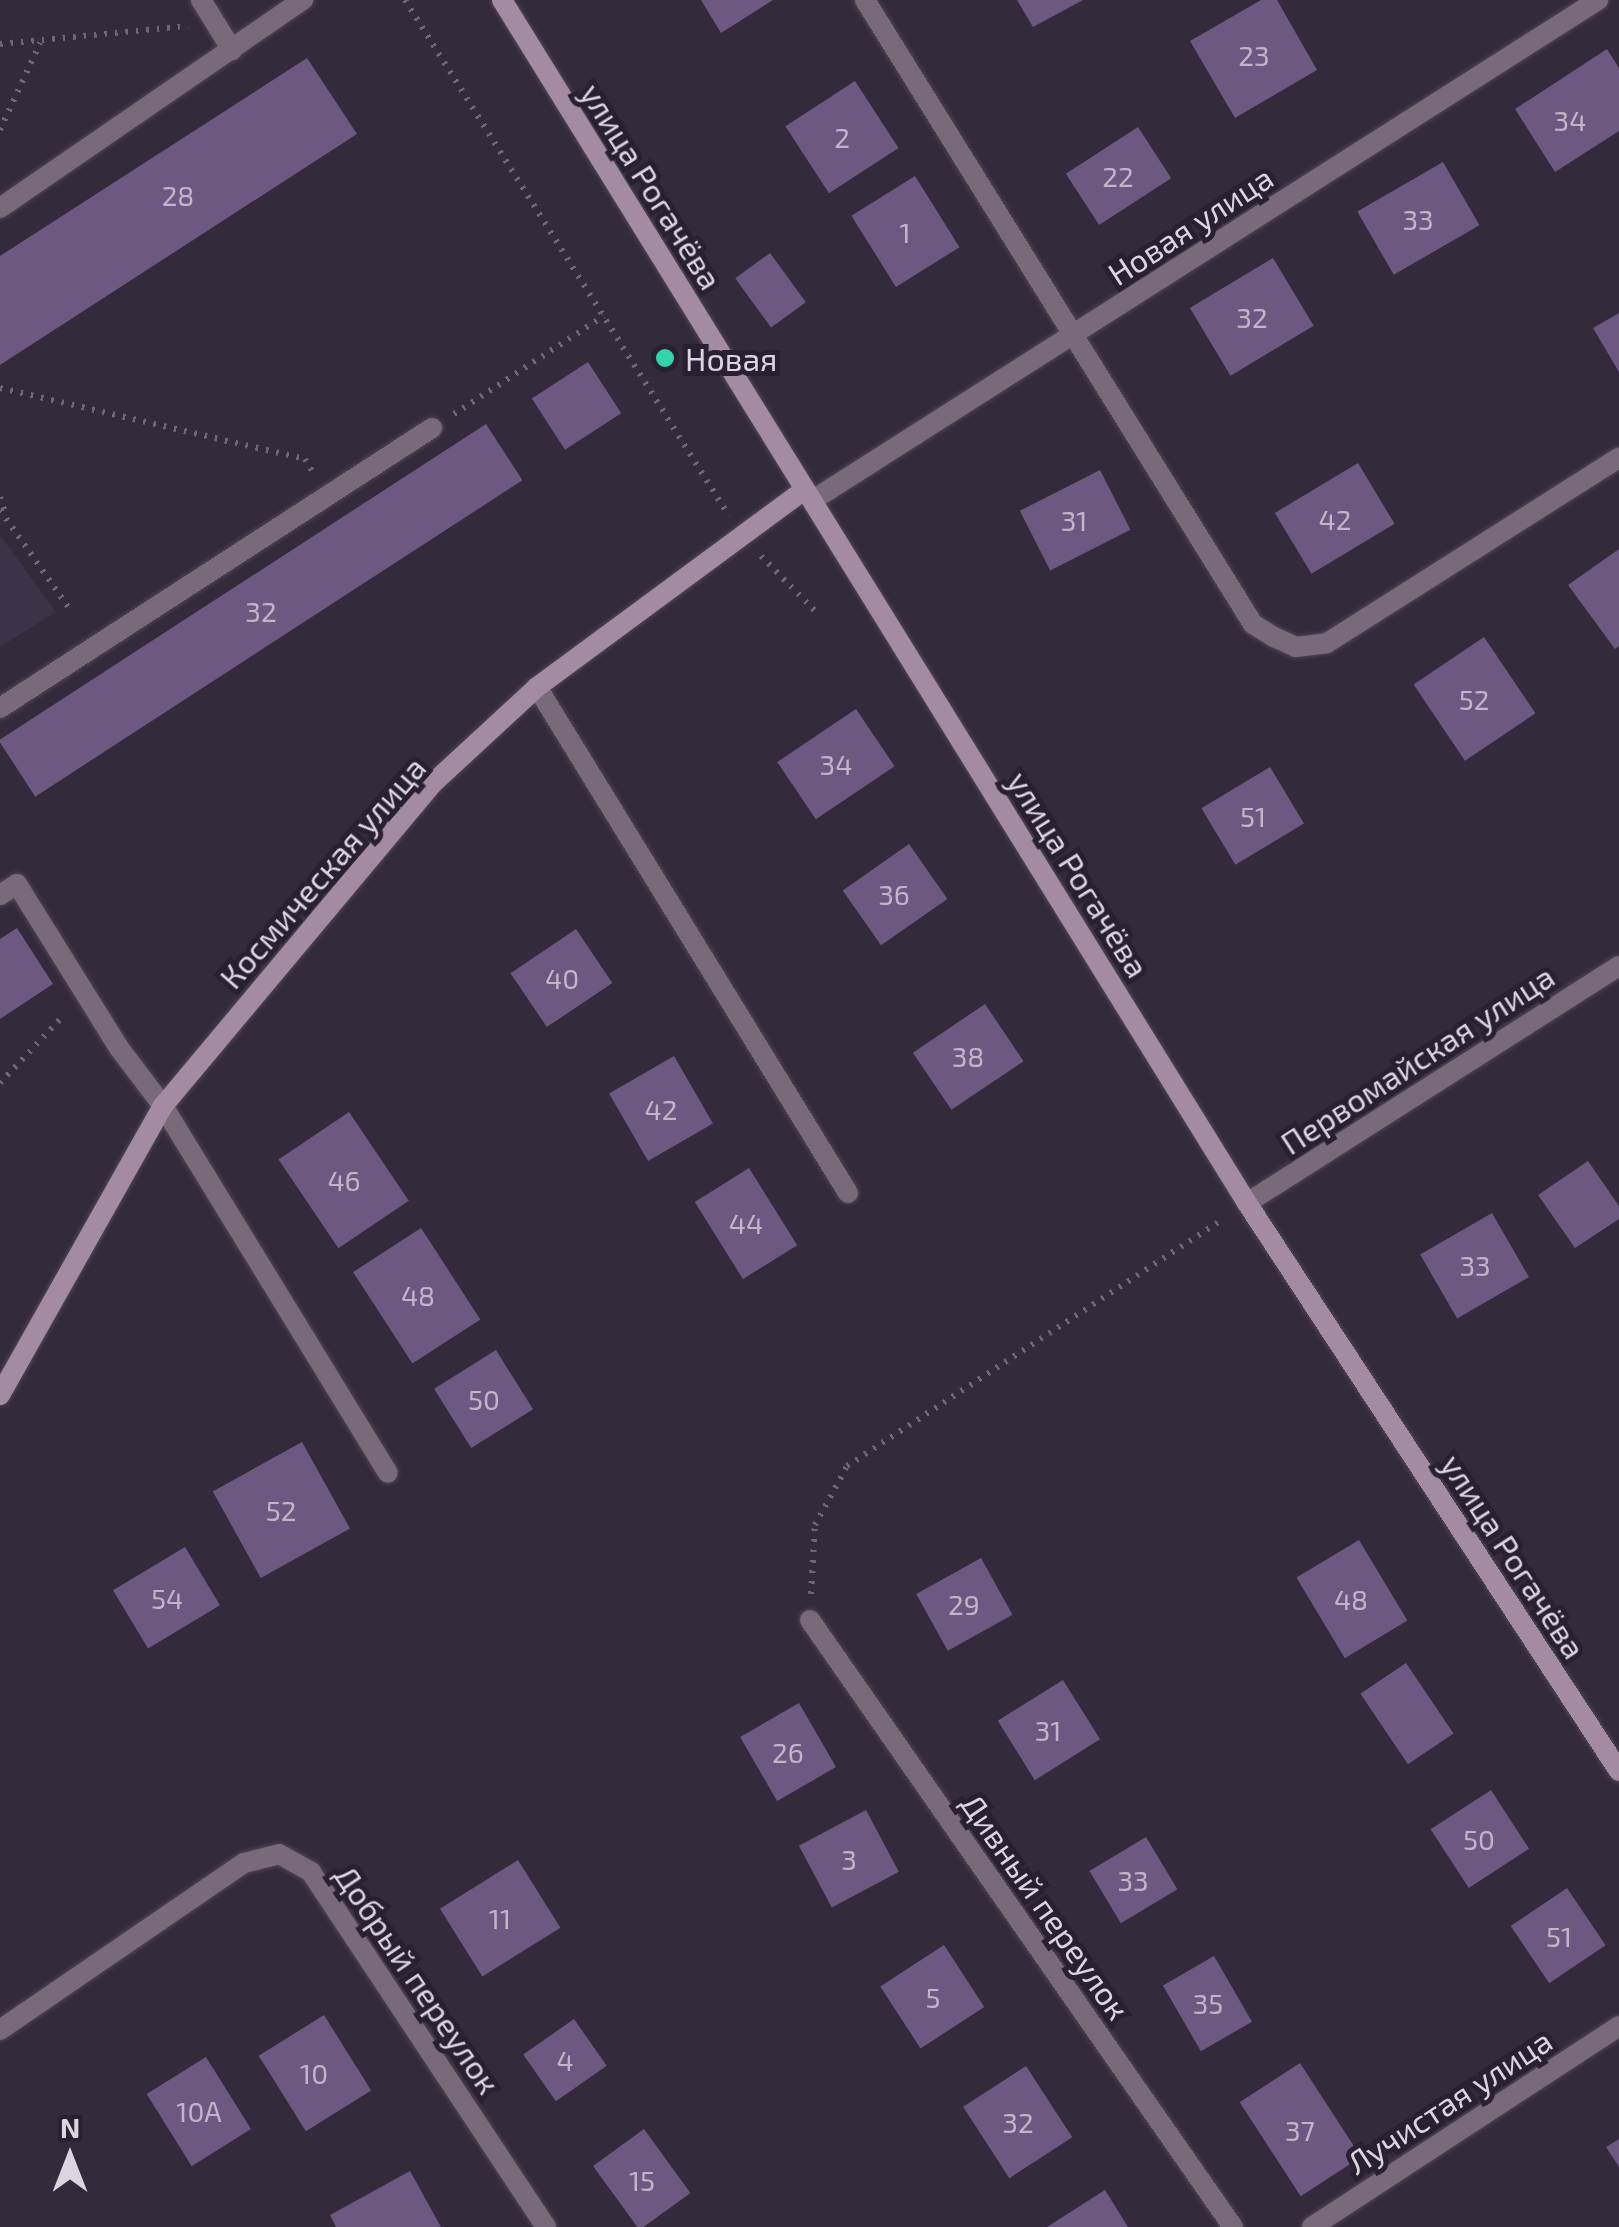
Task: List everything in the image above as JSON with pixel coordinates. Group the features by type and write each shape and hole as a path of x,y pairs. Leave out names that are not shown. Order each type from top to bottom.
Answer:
{"street":[{"path":"202,0 232,50"},
{"path":"0,208 303,0"},
{"name":"улица Рогачёва","path":"502,0 1247,1204 1619,1771"},
{"path":"865,0 1076,333 1253,624 1296,647 1327,643 1619,458"},
{"name":"Новая улица","path":"808,495 1076,333 1598,0"},
{"path":"0,708 432,428"},
{"name":"Космическая улица","path":"0,1395 164,1106 432,784 537,688 742,536 808,495"},
{"path":"537,688 848,1194"},
{"path":"0,895 17,884 85,993 164,1106 388,1473"},
{"name":"Первомайская улица","path":"1247,1204 1619,966"},
{"name":"Дивный переулок","path":"810,1620 1233,2227"},
{"name":"Добрый переулок","path":"0,2030 244,1863 279,1854 311,1872 546,2227"},
{"name":"Лучистая улица","path":"1312,2227 1619,2026"}],"path":[{"path":"405,0 742,536 814,610"},
{"path":"0,44 215,23"},
{"path":"0,130 40,42"},
{"path":"432,428 604,316"},
{"path":"0,388 304,459 328,495"},
{"path":"0,497 9,523"},
{"path":"0,510 71,611"},
{"path":"0,1083 85,993"},
{"path":"810,1620 815,1525 847,1466 1247,1204"}],"shaded area":[{"path":"0,535 56,612 0,647"}],"building":[{"path":"701,0 773,0 721,33"},
{"path":"1017,0 1083,0 1033,27"},
{"path":"1261,0 1277,0 1317,70 1235,118 1190,41"},
{"path":"1607,49 1619,68 1619,131 1555,172 1515,109"},
{"path":"307,58 357,134 0,365 0,256"},
{"path":"855,81 899,148 829,193 785,126"},
{"path":"1138,127 1171,178 1099,225 1066,174"},
{"path":"1443,162 1480,225 1394,275 1357,212"},
{"path":"915,176 960,247 896,287 851,216"},
{"path":"770,253 806,302 771,328 735,278"},
{"path":"1273,258 1314,326 1231,376 1190,308"},
{"path":"1619,313 1619,372 1593,328"},
{"path":"588,362 621,413 565,450 532,398"},
{"path":"486,424 522,480 35,797 0,740"},
{"path":"1358,463 1395,524 1311,574 1275,513"},
{"path":"1100,470 1130,530 1050,571 1020,511"},
{"path":"1619,549 1619,646 1615,649 1568,585"},
{"path":"1484,637 1535,713 1465,761 1414,685"},
{"path":"856,709 895,766 816,819 777,762"},
{"path":"1270,767 1304,824 1235,865 1201,808"},
{"path":"909,844 947,899 881,945 843,890"},
{"path":"17,928 53,984 0,1019 0,939"},
{"path":"576,929 612,983 547,1027 511,973"},
{"path":"985,1004 1024,1061 951,1110 913,1053"},
{"path":"674,1056 713,1124 648,1161 609,1094"},
{"path":"349,1112 409,1201 338,1248 279,1160"},
{"path":"1588,1161 1619,1206 1619,1219 1575,1248 1538,1195"},
{"path":"749,1168 797,1245 743,1279 695,1202"},
{"path":"1492,1213 1529,1277 1457,1319 1420,1254"},
{"path":"421,1228 480,1319 412,1364 353,1272"},
{"path":"496,1350 533,1409 471,1448 434,1389"},
{"path":"302,1442 350,1529 261,1578 213,1491"},
{"path":"1359,1540 1407,1621 1345,1658 1296,1578"},
{"path":"185,1547 220,1605 148,1649 113,1590"},
{"path":"981,1558 1013,1615 948,1651 916,1594"},
{"path":"1406,1663 1454,1733 1408,1764 1360,1694"},
{"path":"1063,1680 1100,1739 1035,1780 998,1721"},
{"path":"799,1703 836,1767 777,1801 740,1737"},
{"path":"1491,1790 1529,1849 1469,1888 1431,1829"},
{"path":"866,1810 899,1872 832,1907 799,1846"},
{"path":"1146,1837 1177,1889 1121,1923 1089,1871"},
{"path":"518,1860 560,1928 482,1977 440,1909"},
{"path":"1567,1888 1606,1945 1549,1983 1511,1926"},
{"path":"944,1945 984,2007 921,2048 880,1986"},
{"path":"1214,1956 1252,2022 1201,2051 1163,1986"},
{"path":"324,2015 371,2090 306,2131 259,2056"},
{"path":"574,2019 607,2066 556,2101 523,2055"},
{"path":"206,2057 251,2129 192,2166 147,2094"},
{"path":"1300,2063 1361,2157 1301,2196 1240,2102"},
{"path":"1026,2066 1072,2137 1009,2178 963,2107"},
{"path":"644,2129 690,2193 644,2227 637,2227 593,2166"},
{"path":"1619,2139 1619,2167 1606,2147"},
{"path":"410,2171 441,2227 336,2227 330,2215"},
{"path":"1105,2190 1128,2227 1047,2227"}],"place":[{"name":"Новая","path":"665,358"}]}
